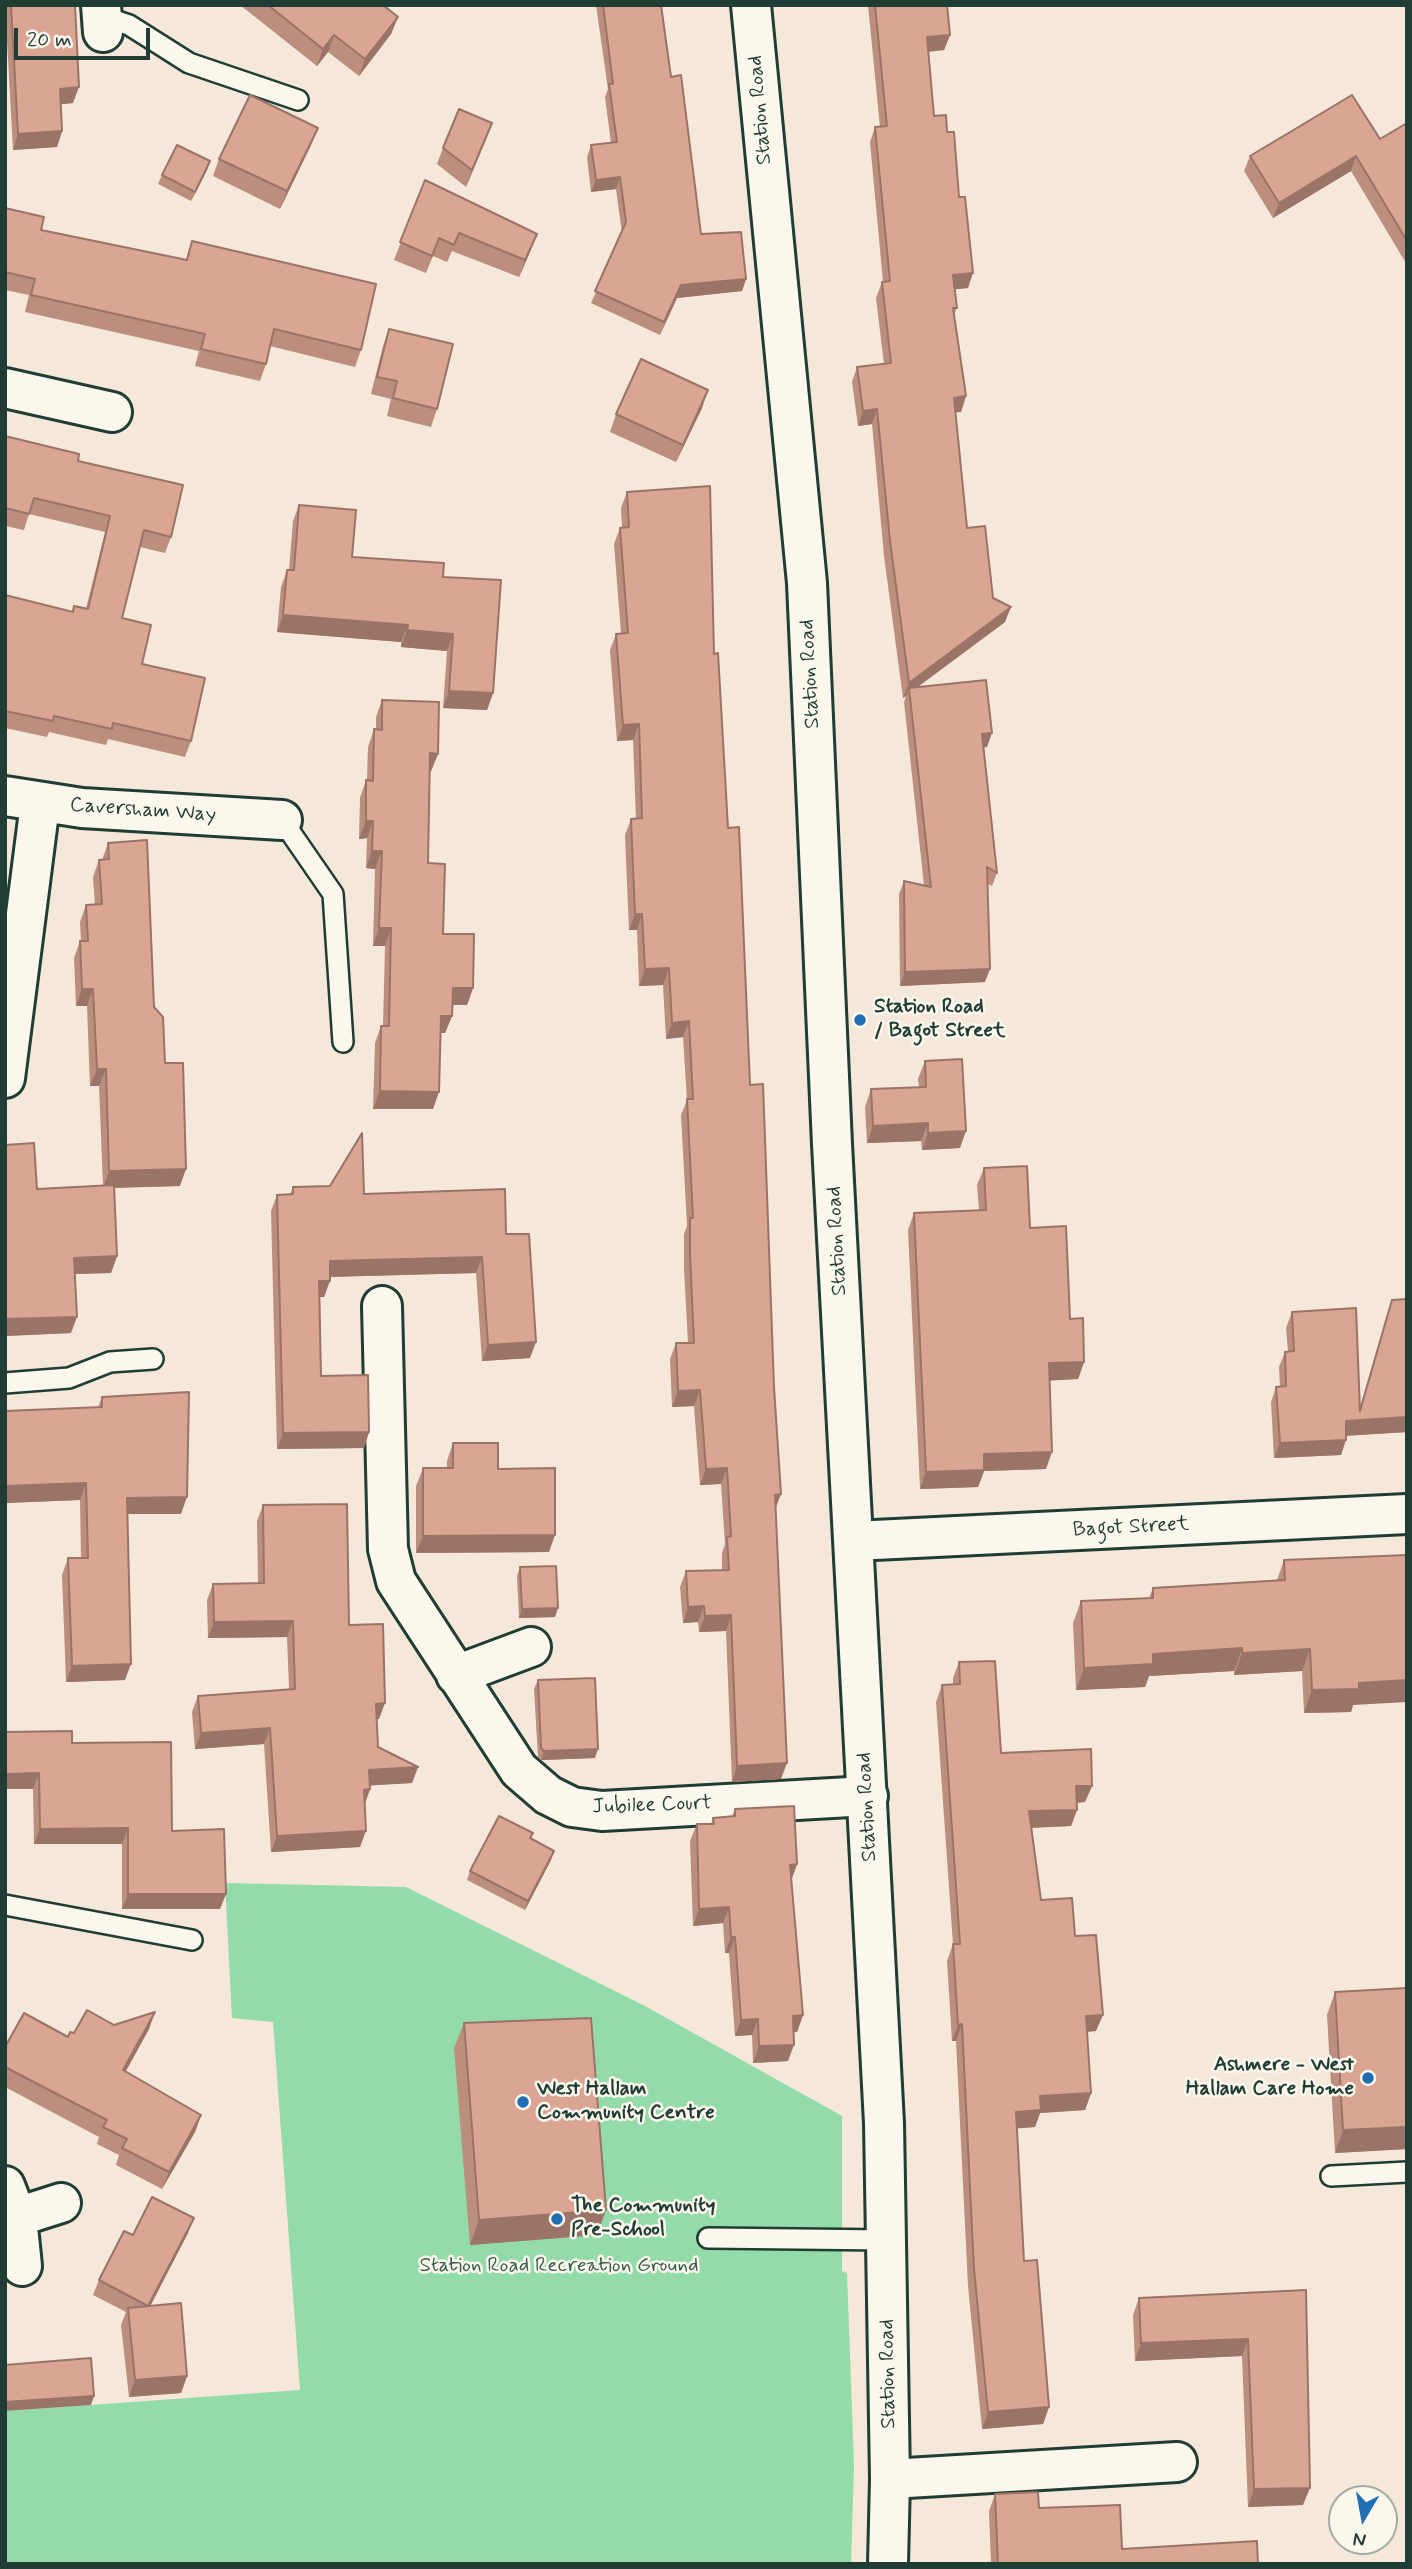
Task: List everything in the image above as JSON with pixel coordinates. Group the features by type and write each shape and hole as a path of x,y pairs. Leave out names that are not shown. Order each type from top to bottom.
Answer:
{"street":[{"name":"Station Road","path":"751,5 807,583 888,2241 891,2479 888,2564"},
{"path":"5,388 112,412"},
{"path":"5,1078 23,800"},
{"name":"Caversham Way","path":"23,800 282,820"},
{"name":"Jubilee Court","path":"382,1306 388,1549 396,1581 519,1770 548,1795 572,1807 602,1811 868,1796"},
{"name":"Bagot Street","path":"854,1541 1407,1514"},
{"path":"456,1675 531,1647"},
{"path":"22,2266 11,2202 61,2203"},
{"path":"891,2479 1177,2462"}],"lane":[{"path":"102,18 129,25 189,63 298,100"},
{"path":"282,820 333,894 343,1042"},
{"path":"5,1383 69,1378 110,1362 153,1359"},
{"path":"5,1905 192,1940"},
{"path":"1331,2176 1407,2172"},
{"path":"708,2238 888,2241"}],"green space":[{"name":"Station Road Recreation Ground","path":"225,1883 406,1887 645,2006 842,2116 842,2271 847,2273 854,2466 851,2564 5,2564 5,2411 300,2390 273,2022 232,2018"}],"building":[{"path":"11,5 75,5 79,87 60,89 62,131 18,134"},
{"path":"268,5 383,5 398,17 365,59 334,35 323,49"},
{"path":"603,5 661,5 671,77 681,75 701,234 741,232 746,279 681,285 664,322 595,291 626,222 620,177 596,180 591,145 617,142"},
{"path":"875,5 947,5 950,35 927,37 934,116 946,115 947,132 954,132 959,197 965,197 973,273 953,275 957,308 953,308 966,396 954,398 967,528 985,526 993,598 1011,607 909,683 890,541 877,409 863,411 857,367 891,363 882,282 890,281 875,127 887,126"},
{"path":"250,95 318,128 287,191 219,159"},
{"path":"1352,95 1380,139 1407,123 1407,241 1356,156 1279,203 1250,156"},
{"path":"459,109 492,123 472,170 443,148"},
{"path":"177,145 210,161 195,192 162,175"},
{"path":"425,180 537,234 525,260 459,233 454,245 439,238 432,256 400,242"},
{"path":"5,208 44,217 41,230 187,260 192,241 376,284 361,350 274,329 266,364 201,349 205,334 31,295 35,279 5,272"},
{"path":"389,329 453,344 437,409 393,398 397,381 377,377"},
{"path":"641,359 708,390 683,445 616,414"},
{"path":"5,436 79,454 78,461 183,485 171,537 144,530 122,618 151,625 142,664 205,678 191,741 113,723 112,729 54,716 53,721 5,711 5,595 73,612 74,606 88,609 110,516 34,498 29,514 5,508"},
{"path":"710,486 714,654 718,653 728,828 739,827 750,1085 763,1084 774,1387 781,1494 775,1495 787,1763 737,1766 731,1615 705,1616 704,1606 688,1607 686,1571 729,1570 727,1537 731,1536 727,1468 706,1469 700,1390 678,1391 676,1343 694,1343 690,1253 690,1218 693,1218 687,1099 693,1099 689,1021 672,1023 669,968 645,969 642,914 635,914 631,819 642,818 639,724 623,725 616,634 628,633 620,528 629,527 627,492"},
{"path":"299,505 356,510 352,557 444,563 443,577 501,580 493,693 449,691 453,634 407,630 408,625 283,615 287,570 294,570"},
{"path":"986,680 992,733 982,734 997,873 987,867 990,969 905,972 904,881 931,887 909,688"},
{"path":"382,700 439,702 438,754 430,753 428,863 445,864 443,934 474,934 473,988 453,988 452,1016 441,1016 439,1092 380,1091 381,1026 389,1026 391,928 379,928 382,851 372,851 373,821 366,821 366,780 373,781 374,729 382,730"},
{"path":"147,840 154,1007 163,1017 165,1063 183,1063 186,1169 109,1171 106,1069 97,1069 93,989 82,989 80,941 88,941 86,905 102,904 99,860 109,859 108,843"},
{"path":"962,1059 966,1131 928,1133 928,1123 873,1126 871,1089 926,1087 925,1061"},
{"path":"362,1133 364,1194 505,1189 506,1234 529,1234 536,1342 488,1345 482,1257 330,1261 330,1281 319,1281 321,1376 368,1375 369,1432 283,1433 277,1195 293,1194 293,1187 330,1186"},
{"path":"34,1143 37,1189 114,1185 117,1256 74,1258 77,1317 5,1319 5,1145"},
{"path":"1027,1166 1030,1228 1066,1226 1070,1319 1083,1318 1084,1362 1049,1363 1052,1452 984,1454 984,1470 926,1472 914,1213 986,1210 984,1168"},
{"path":"1407,1299 1407,1417 1346,1421 1346,1440 1280,1443 1276,1387 1286,1386 1285,1352 1294,1351 1292,1312 1356,1308 1360,1411 1392,1300"},
{"path":"189,1392 187,1497 127,1498 131,1664 72,1666 68,1558 88,1558 86,1483 5,1486 5,1411 102,1407 102,1397"},
{"path":"453,1443 498,1443 498,1469 555,1468 555,1535 423,1536 423,1468 453,1468"},
{"path":"347,1504 349,1625 383,1624 385,1703 376,1704 378,1747 418,1767 369,1770 370,1789 364,1790 366,1831 277,1836 270,1728 201,1733 198,1696 295,1689 293,1621 214,1622 213,1584 264,1583 263,1505"},
{"path":"1407,1555 1407,1680 1359,1683 1359,1689 1312,1690 1310,1649 1242,1653 1242,1648 1153,1654 1153,1664 1084,1668 1081,1601 1153,1598 1153,1588 1285,1580 1284,1560"},
{"path":"556,1566 558,1608 522,1609 520,1567"},
{"path":"995,1661 1001,1753 1091,1749 1092,1786 1076,1786 1077,1810 1029,1811 1041,1900 1072,1898 1075,1936 1096,1935 1103,2015 1086,2016 1091,2093 1040,2096 1041,2110 1016,2112 1024,2261 1037,2260 1049,2407 988,2412 974,2269 962,2024 958,2025 953,1944 960,1944 942,1685 960,1684 959,1662"},
{"path":"595,1678 598,1749 544,1751 541,1748 538,1680"},
{"path":"72,1731 72,1743 171,1742 172,1831 224,1829 226,1894 128,1894 128,1828 40,1829 39,1773 5,1774 5,1732"},
{"path":"794,1806 797,1864 790,1865 803,2015 793,2016 794,2045 759,2046 758,2019 741,2020 735,1937 731,1937 729,1907 699,1909 697,1824 714,1824 713,1818 735,1816 735,1809"},
{"path":"499,1816 533,1833 530,1838 554,1851 528,1901 470,1871"},
{"name":"Ashmere - West Hallam Care Home","path":"1407,1988 1407,2127 1343,2130 1335,1992"},
{"path":"87,2010 114,2025 155,2012 123,2070 201,2115 169,2172 122,2148 127,2139 103,2127 107,2120 5,2067 5,2047 24,2013 68,2037 70,2032 74,2033"},
{"name":"West Hallam Community Centre","path":"591,2018 606,2210 479,2220 464,2023"},
{"path":"152,2197 194,2218 148,2306 99,2280 124,2231 133,2235"},
{"path":"1306,2290 1310,2488 1254,2489 1248,2339 1141,2343 1139,2298"},
{"path":"181,2303 187,2376 135,2380 128,2308"},
{"path":"91,2358 94,2396 5,2402 5,2365"},
{"path":"1038,2492 1039,2508 1120,2505 1122,2549 1257,2541 1258,2564 998,2564 995,2494"}],"place":[{"name":"Station Road / Bagot Street","path":"860,1020"},
{"name":"Ashmere - West Hallam Care Home","path":"1368,2078"},
{"name":"West Hallam Community Centre","path":"523,2102"},
{"name":"The Community Pre-School","path":"557,2219"}]}
